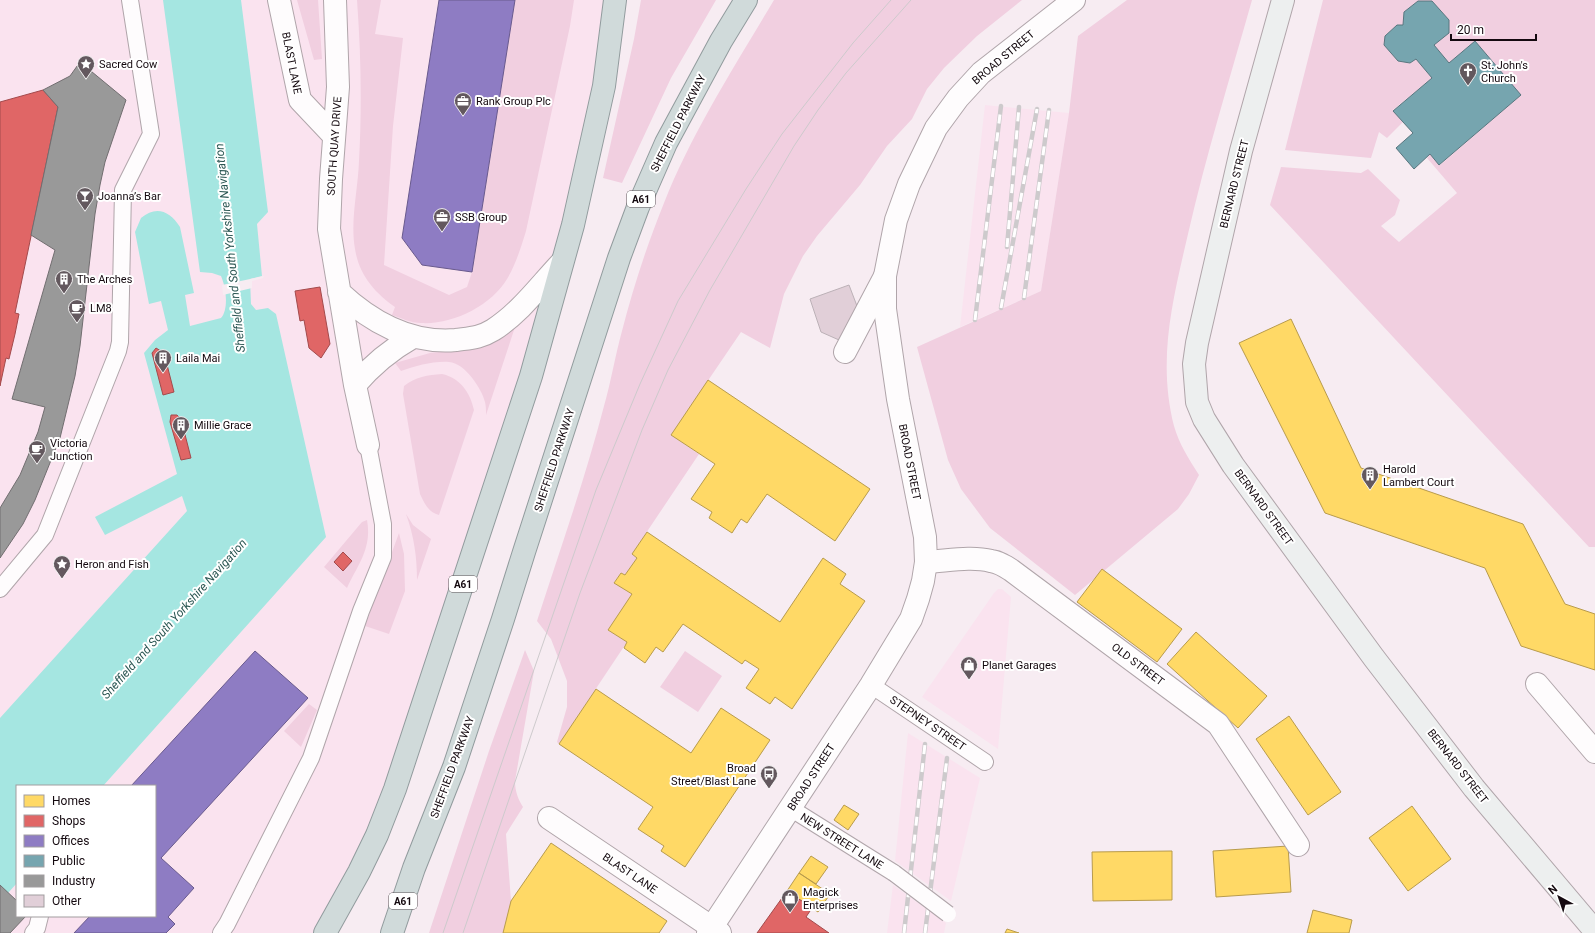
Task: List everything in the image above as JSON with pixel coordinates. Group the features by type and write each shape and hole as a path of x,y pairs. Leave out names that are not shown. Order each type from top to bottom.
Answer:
{"highway":[{"name":"A61","path":"325,933 359,872 377,835 395,789 531,376 573,225 604,86 615,0"},
{"name":"SHEFFIELD PARKWAY","path":"392,933 414,868 454,767 619,258 638,207 666,143 721,41 746,0"}],"main road":[{"name":"BERNARD STREET","path":"1282,0 1241,152 1197,344 1194,364 1197,402 1204,419 1233,465 1374,658 1474,788 1595,931"}],"street":[{"name":"BLAST LANE","path":"279,0 300,100 334,136"},
{"name":"SOUTH QUAY DRIVE","path":"335,0 338,87 329,228 355,385 368,445"},
{"name":"BROAD STREET","path":"713,931 790,808 871,685 911,619 918,599 926,562 925,537 892,363 885,309 885,276 891,238 902,202 927,146 945,114 981,73 1074,0"},
{"path":"339,292 353,305 376,321 397,332 427,340 443,341 477,338 493,330 522,306 562,262"},
{"path":"845,352 885,276"},
{"path":"355,385 367,370 381,358 398,345 413,337"},
{"name":"OLD STREET","path":"926,562 978,559 991,561 1011,570 1218,724 1298,846"},
{"path":"1537,684 1595,752"},
{"name":"BLAST LANE","path":"549,818 713,931"}],"lane":[{"path":"0,589 45,535 118,351 120,342 123,190 151,134 130,0"},
{"path":"221,933 312,758 361,611 383,557 383,524 368,445"},
{"name":"STEPNEY STREET","path":"871,685 985,762"},
{"name":"NEW STREET LANE","path":"790,808 894,874 948,914"},
{"path":"33,933 37,928 40,917"}],"shaded area":[{"path":"0,0 615,0 573,225 377,835 325,933 0,933"},
{"path":"297,0 318,0 322,59 314,60"},
{"path":"357,0 381,0 375,34 403,38 393,126 384,265 449,295 467,287 472,272 515,0 574,0 570,26 526,231 516,261 507,279 491,298 470,312 445,321 417,323 392,315 395,307 381,296 369,282 360,267 357,258 353,228 359,161 361,101"},
{"path":"641,0 716,0 671,78 622,183 603,178 634,39"},
{"path":"774,0 1022,0 977,36 944,68 927,89 912,119 887,146 860,185 817,236 803,256 784,294 770,348 741,332 671,435 699,454 632,554 637,558 625,575 621,573 614,582 632,594 608,630 627,642 559,744 557,742 567,707 567,681 551,639 537,621 589,460 631,299 658,219 687,151"},
{"path":"1127,0 1252,0 1195,204 1172,306 1169,329 1167,377 1169,401 1174,426 1181,445 1199,475 1189,494 1178,509 1075,595 990,528 961,489 948,460 917,347 1041,291 1069,113 1078,36"},
{"path":"1323,0 1595,0 1595,547 1589,547 1270,205 1281,167 1361,173 1368,169 1400,200 1395,215 1381,226 1399,242 1457,193 1427,158 1430,154 1440,165 1521,95 1475,41 1449,63 1434,45 1449,33 1449,20 1432,1 1418,1 1404,12 1403,25 1397,25 1385,36 1384,45 1398,61 1410,63 1416,59 1432,78 1393,110 1403,122 1387,138 1379,132 1371,158 1285,150"},
{"path":"985,105 1069,113 1041,291 960,327"},
{"path":"517,321 486,415 485,402 477,384 467,372 455,363 437,362 401,371 395,363 430,353 457,350"},
{"path":"442,374 459,382 470,397 474,410 439,515 429,510 420,494 403,394 404,386 413,380"},
{"path":"406,514 413,525 431,539 417,580 414,547"},
{"path":"367,520 368,539 366,547 360,563 347,588 324,567 362,522"},
{"path":"399,533 404,554 405,591 389,634 365,626"},
{"name":"Planet Garages","path":"998,589 1002,589 1011,597 998,749 922,697"},
{"path":"525,650 534,671 515,781 517,795 523,807 506,834 511,901 503,933 429,933 489,751"},
{"path":"685,651 722,676 698,712 660,687"},
{"path":"309,704 317,710 301,747 284,731"},
{"path":"908,733 980,778 951,901 895,861"},
{"path":"893,885 946,923 944,933 887,933"}],"water":[{"name":"Sheffield and South Yorkshire Navigation","path":"163,0 241,0 268,212 257,224 262,276 250,279 251,304 256,310 268,308 276,314 326,537 104,785 16,785 16,884 0,902 0,718 187,511 182,496 105,535 95,517 177,474 144,353 155,340 168,330 161,301 149,304 135,232 141,218 152,212 162,212 172,217 180,227 194,293 185,295 190,326 221,318 224,314 226,304 221,276 212,273 200,272"}],"pier":[{"path":"264,276 263,278 252,281 252,288 223,295 222,285"}],"building: Homes":[{"name":"Harold Lambert Court","path":"1291,319 1361,468 1523,524 1565,604 1595,614 1595,670 1521,646 1485,568 1325,513 1239,343"},
{"path":"708,380 870,489 835,541 767,494 747,523 741,519 732,533 709,518 712,512 691,499 715,464 671,435"},
{"path":"647,532 780,622 823,558 846,574 840,584 865,601 792,709 775,697 770,704 746,688 759,669 745,660 742,664 683,624 663,652 656,647 645,663 624,648 627,642 608,630 632,594 614,583 621,573 625,575 637,558 632,554"},
{"path":"1102,569 1182,629 1157,662 1077,602"},
{"path":"1196,632 1267,696 1238,728 1167,664"},
{"path":"596,689 691,753 721,708 770,740 685,867 661,851 664,846 638,829 653,807 559,744"},
{"path":"1289,716 1341,792 1308,815 1256,739"},
{"path":"844,805 859,814 848,830 834,820"},
{"path":"1412,806 1451,859 1408,891 1369,838"},
{"path":"551,843 667,921 659,933 503,933 511,901"},
{"path":"1288,846 1291,892 1216,897 1213,851"},
{"path":"1172,851 1172,900 1093,901 1092,852"},
{"path":"811,856 828,867 816,884 799,873"},
{"path":"799,873 830,894 818,912 787,891"},
{"path":"1313,910 1352,920 1349,933 1307,933"},
{"path":"1007,929 1019,933 1005,933"}],"building: Shops":[{"path":"43,90 58,107 15,313 19,314 15,334 9,359 6,358 0,386 0,102"},
{"path":"320,287 330,344 321,358 309,348 304,320 300,321 295,291"},
{"name":"Laila Mai","path":"156,348 164,353 174,392 163,395 152,353"},
{"name":"Millie Grace","path":"171,415 177,415 181,419 191,458 181,460 170,422"},
{"path":"343,552 352,561 343,571 334,562"},
{"name":"Magick Enterprises","path":"787,891 812,908 806,917 829,933 757,933"}],"building: Offices":[{"path":"439,0 515,0 472,272 422,265 402,238"},
{"path":"255,651 308,698 161,858 194,888 168,917 175,924 166,933 74,933 89,917 156,917 156,785 132,785"}],"building: Public":[{"name":"St. John's Church","path":"1418,1 1432,1 1449,20 1449,33 1434,45 1449,63 1475,41 1521,95 1439,165 1430,154 1414,169 1396,148 1413,133 1393,111 1432,78 1416,59 1410,63 1398,61 1384,45 1385,36 1397,25 1403,25 1404,12"}],"building: Industry":[{"name":"The Arches","path":"80,62 126,100 105,162 100,185 95,214 80,346 75,376 60,438 35,500 23,524 0,558 0,508 20,475 38,432 45,407 12,399 55,250 31,235 58,107 43,90 70,76"},
{"path":"0,885 16,900 16,917 25,917 10,933 0,933"}],"building: Other":[{"path":"849,285 857,306 839,340 821,332 810,299"}],"tram line":[{"path":"443,933 596,490 640,384 678,301 746,189 782,134 853,43 891,0"},
{"path":"463,933 580,593 642,430 668,370 710,290 794,146 818,110 846,73 911,0"}],"railway":[{"path":"975,320 1001,106"},
{"path":"1007,247 1019,107"},
{"path":"1001,308 1037,109"},
{"path":"1024,298 1049,110"},
{"path":"904,933 925,744"},
{"path":"925,933 947,758"}],"place":[{"name":"Sacred Cow","path":"86,79"},
{"name":"St. John's Church","path":"1468,86"},
{"name":"Rank Group Plc","path":"463,116"},
{"name":"Joanna’s Bar","path":"85,211"},
{"name":"SSB Group","path":"442,232"},
{"name":"The Arches","path":"64,294"},
{"name":"LM8","path":"77,323"},
{"name":"Laila Mai","path":"163,373"},
{"name":"Millie Grace","path":"181,440"},
{"name":"Victoria Junction","path":"37,464"},
{"name":"Harold Lambert Court","path":"1370,490"},
{"name":"Heron and Fish","path":"62,579"},
{"name":"Planet Garages","path":"969,680"},
{"name":"Broad Street/Blast Lane","path":"769,789"},
{"name":"Magick Enterprises","path":"790,913"}]}
